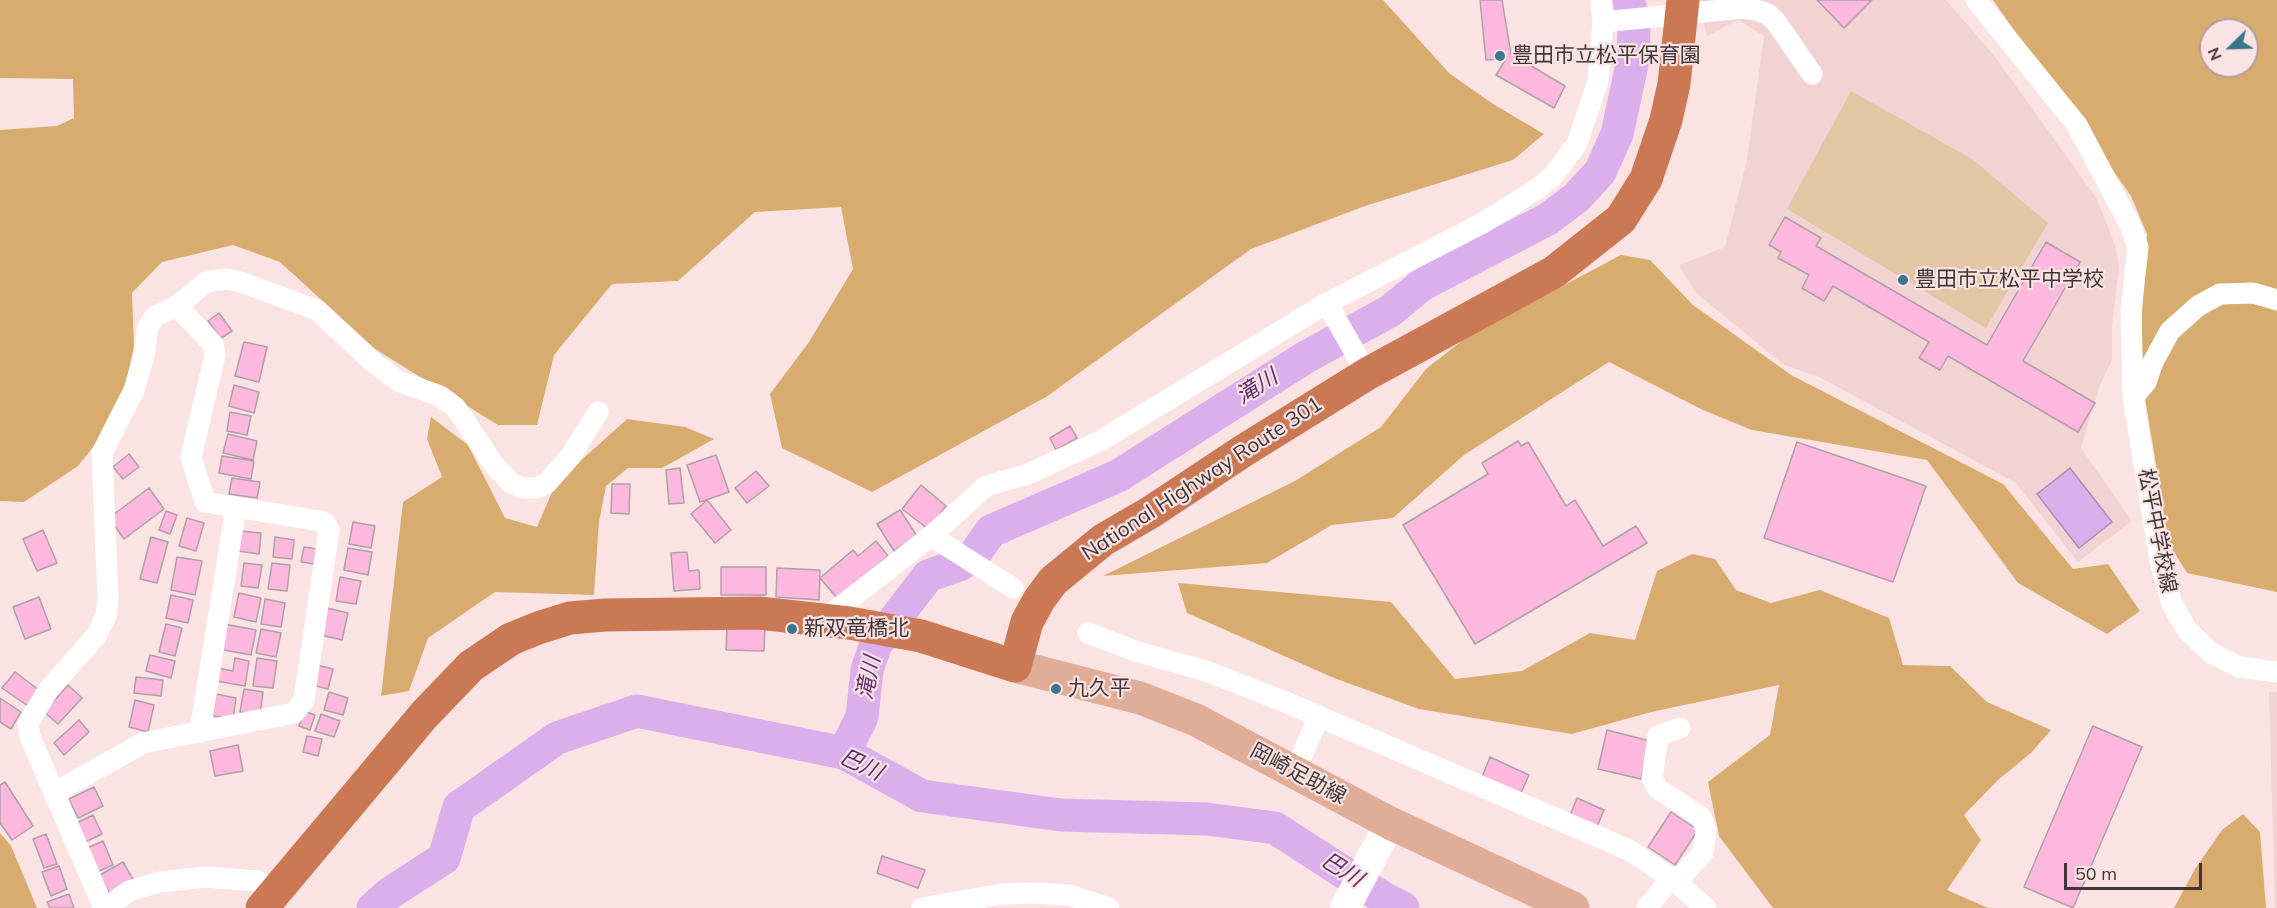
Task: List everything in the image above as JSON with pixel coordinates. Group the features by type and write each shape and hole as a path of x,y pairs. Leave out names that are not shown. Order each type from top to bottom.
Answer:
{"highway":[{"name":"National Highway Route 301","path":"1015,666 1027,622 1039,600 1053,581 1073,562 1103,540 1151,513 1252,445 1367,374 1554,272 1621,219 1646,179 1658,147 1674,84 1675,10"},
{"path":"267,901 471,666 511,639 570,618 605,615 759,613 836,621 921,636 1015,666"}],"main road":[{"name":"岡崎足助線","path":"1015,666 1140,698 1196,720 1295,772 1383,835 1573,908"}],"street":[{"path":"836,621 937,540 986,486 1028,474 1100,441 1327,303 1481,224 1551,177 1577,144 1598,81 1603,22 1601,0"},
{"name":"松平中学校線","path":"1976,0 2077,125 2130,225 2138,247 2132,311 2133,397 2160,561 2178,616 2199,643 2224,661 2253,670 2277,672"},
{"path":"1603,22 1675,10 1743,8 1768,14 1812,74"},
{"path":"267,901 258,881 205,877 160,882 129,891 105,908 82,862 30,737 28,723 49,689 96,636 106,616 108,598 102,453 134,390 145,352 147,329 155,316 177,306 206,282 226,279 238,281 317,310 398,381 440,396 456,408 494,465 512,484 523,488 536,488 546,484 570,457 598,412"},
{"path":"2133,397 2146,381 2153,362 2170,331 2198,306 2220,294 2253,293 2277,300"},
{"path":"1327,303 1367,374"},
{"path":"54,793 143,743 294,713 304,700 329,530 326,524 320,521 205,502 191,457 214,355 213,344 177,306"},
{"path":"200,732 236,507"},
{"path":"937,540 1013,588"},
{"path":"1088,633 1138,652 1206,670 1629,850 1673,880 1706,908"},
{"path":"1295,772 1318,718"},
{"path":"1647,908 1703,853 1706,830 1701,817 1658,789 1652,778 1658,736 1680,728"},
{"path":"1345,908 1383,835"},
{"path":"922,908 1002,894 1033,893 1069,895 1109,908"}],"shaded area":[{"path":"0,0 1383,0 1449,73 1493,104 1544,134 1513,160 1365,206 1251,249 1046,397 872,492 782,448 770,394 809,342 853,269 841,207 755,212 678,281 612,284 554,355 537,425 498,425 375,349 280,262 233,245 162,262 132,293 134,346 120,413 78,466 24,502 0,501 0,130 57,126 74,118 73,79 0,78"},
{"name":"豊田市立松平中学校","path":"1692,0 1946,0 1996,58 2097,199 2115,245 2119,267 2112,326 2112,360 2100,385 2081,448 2132,521 2078,562 2016,483 1819,377 1784,365 1695,292 1679,265 1725,247 1747,160 1764,36 1738,20 1707,36 1700,6"},
{"path":"1993,0 2277,0 2277,592 2187,573 2169,544 2139,361 2147,234 2131,196"},
{"path":"1851,91 1972,159 2048,223 1986,328 1787,209"},
{"path":"1621,255 1650,260 1693,305 1791,375 2003,484 2073,569 2108,564 2140,611 2107,634 2018,583 1927,460 1752,430 1703,410 1609,362 1464,455 1393,518 1332,525 1267,563 1103,576 1295,481 1381,427 1426,369 1468,336"},
{"path":"431,417 468,445 505,518 537,527 556,483 627,419 685,427 714,439 662,468 628,468 606,486 599,522 594,595 495,592 428,638 409,691 381,696 403,502 442,477 427,439"},
{"path":"2070,468 2112,522 2079,548 2037,494"},
{"path":"1692,554 1715,559 1736,590 1771,603 1820,590 1889,618 1903,665 1950,666 1987,702 2051,730 2031,753 1998,780 1964,815 1981,840 1947,890 1988,908 1773,908 1719,836 1708,782 1770,735 1779,685 1651,712 1572,734 1419,709 1334,678 1187,613 1178,583 1391,602 1455,679 1522,671 1590,633 1635,640 1657,571"},
{"path":"2269,692 2277,692 2277,908 2275,908"},
{"path":"2243,814 2260,832 2266,908 2174,908 2195,869 2222,830"},
{"path":"0,833 11,846 37,908 0,908"}],"building":[{"name":"豊田市立松平保育園","path":"1480,0 1502,0 1511,54 1565,86 1554,108 1496,75 1506,59 1486,60"},
{"path":"1817,0 1872,0 1844,28"},
{"path":"1785,217 1821,238 1816,246 1987,345 2046,242 2080,262 2023,361 2095,403 2078,432 1948,356 1940,370 1919,358 1929,342 1833,286 1824,301 1802,288 1809,275 1778,258 1781,252 1769,245"},
{"path":"219,313 232,331 221,338 208,321"},
{"path":"244,342 267,347 259,382 235,376"},
{"path":"234,385 259,392 254,413 229,406"},
{"path":"230,412 251,416 247,435 227,431"},
{"path":"1070,426 1077,438 1056,450 1050,438"},
{"path":"228,434 257,441 253,460 223,453"},
{"path":"1518,441 1521,446 1528,442 1566,506 1575,500 1603,546 1636,526 1647,543 1475,644 1403,525 1488,474 1482,463"},
{"path":"1797,442 1926,486 1893,582 1764,538"},
{"path":"129,454 139,467 123,479 113,467"},
{"path":"716,455 729,492 700,502 687,465"},
{"path":"222,456 254,461 251,479 219,473"},
{"path":"680,468 684,503 669,504 666,470"},
{"path":"756,471 769,486 747,503 735,488"},
{"path":"232,478 260,482 257,498 229,494"},
{"path":"612,484 630,484 629,514 611,513"},
{"path":"921,485 946,506 928,529 902,509"},
{"path":"149,488 164,509 124,539 109,518"},
{"path":"707,500 731,530 715,543 691,514"},
{"path":"900,510 917,536 894,551 877,524"},
{"path":"166,511 177,515 170,534 159,530"},
{"path":"187,518 204,523 196,551 179,546"},
{"path":"353,522 375,526 371,548 349,544"},
{"path":"43,530 57,563 37,571 23,539"},
{"path":"240,531 261,533 259,554 238,551"},
{"path":"151,537 168,542 157,583 140,579"},
{"path":"275,537 294,540 292,559 273,557"},
{"path":"876,541 888,556 837,598 820,578 853,550 858,556"},
{"path":"304,547 317,549 314,564 301,562"},
{"path":"348,548 372,552 368,575 344,570"},
{"path":"687,552 689,571 699,570 700,589 674,591 671,553"},
{"path":"177,557 202,561 195,595 171,590"},
{"path":"244,563 262,565 258,588 241,586"},
{"path":"272,563 290,565 287,591 268,589"},
{"path":"721,567 766,567 766,595 721,595"},
{"path":"777,568 820,570 819,600 776,597"},
{"path":"340,577 361,581 356,604 336,601"},
{"path":"239,593 261,598 256,622 234,617"},
{"path":"171,595 193,600 188,623 166,618"},
{"path":"39,597 51,629 25,639 13,607"},
{"path":"265,599 285,603 281,627 261,624"},
{"path":"327,608 348,613 342,640 321,635"},
{"path":"166,624 182,628 175,656 159,652"},
{"path":"224,624 256,630 251,655 219,649"},
{"path":"727,625 765,626 764,651 726,650"},
{"path":"261,629 281,633 276,657 256,653"},
{"path":"150,655 175,661 171,678 146,671"},
{"path":"235,658 249,661 245,686 216,681 218,668 233,671"},
{"path":"257,658 277,661 273,688 253,686"},
{"path":"317,665 333,669 328,689 312,685"},
{"path":"15,672 39,690 28,706 2,688"},
{"path":"136,677 163,680 161,696 134,693"},
{"path":"68,685 82,698 58,724 44,712"},
{"path":"244,689 263,692 260,715 240,712"},
{"path":"329,692 348,698 343,715 324,710"},
{"path":"216,694 236,698 233,719 213,716"},
{"path":"0,698 21,712 11,729 0,722"},
{"path":"135,700 154,705 148,732 129,727"},
{"path":"304,711 315,715 310,730 299,726"},
{"path":"321,714 340,721 334,737 315,731"},
{"path":"79,720 89,732 64,755 54,743"},
{"path":"2093,726 2142,747 2073,908 2024,887"},
{"path":"1607,730 1650,741 1641,779 1598,769"},
{"path":"307,736 322,739 318,756 303,752"},
{"path":"238,745 243,771 215,776 210,751"},
{"path":"1490,757 1529,775 1520,795 1482,777"},
{"path":"5,782 33,826 12,840 0,823 0,785"},
{"path":"94,787 103,806 78,818 69,799"},
{"path":"1577,798 1604,810 1596,829 1569,818"},
{"path":"1671,812 1698,830 1675,865 1648,847"},
{"path":"93,815 102,834 81,844 72,825"},
{"path":"46,834 57,864 44,868 33,839"},
{"path":"103,841 113,865 97,872 87,848"},
{"path":"882,856 925,870 918,888 877,873"},
{"path":"123,862 134,881 110,894 100,875"},
{"path":"59,866 67,889 51,896 42,872"},
{"path":"69,894 74,908 50,908 47,902"}],"waterway":[{"name":"滝川","path":"844,753 862,717 867,670 876,644 928,576 961,564 974,555 991,531 1118,476 1306,357 1390,311 1423,284 1548,219 1576,198 1600,172 1617,134 1633,60 1634,27 1629,0"},
{"name":"巴川","path":"373,908 390,893 444,858 459,807 557,738 637,711 844,753 922,796 1061,815 1207,819 1275,828 1385,899 1403,908"}],"place":[{"name":"豊田市立松平保育園","path":"1500,56"},
{"name":"豊田市立松平中学校","path":"1903,280"},
{"name":"新双竜橋北","path":"792,629"},
{"name":"九久平","path":"1056,689"}]}
